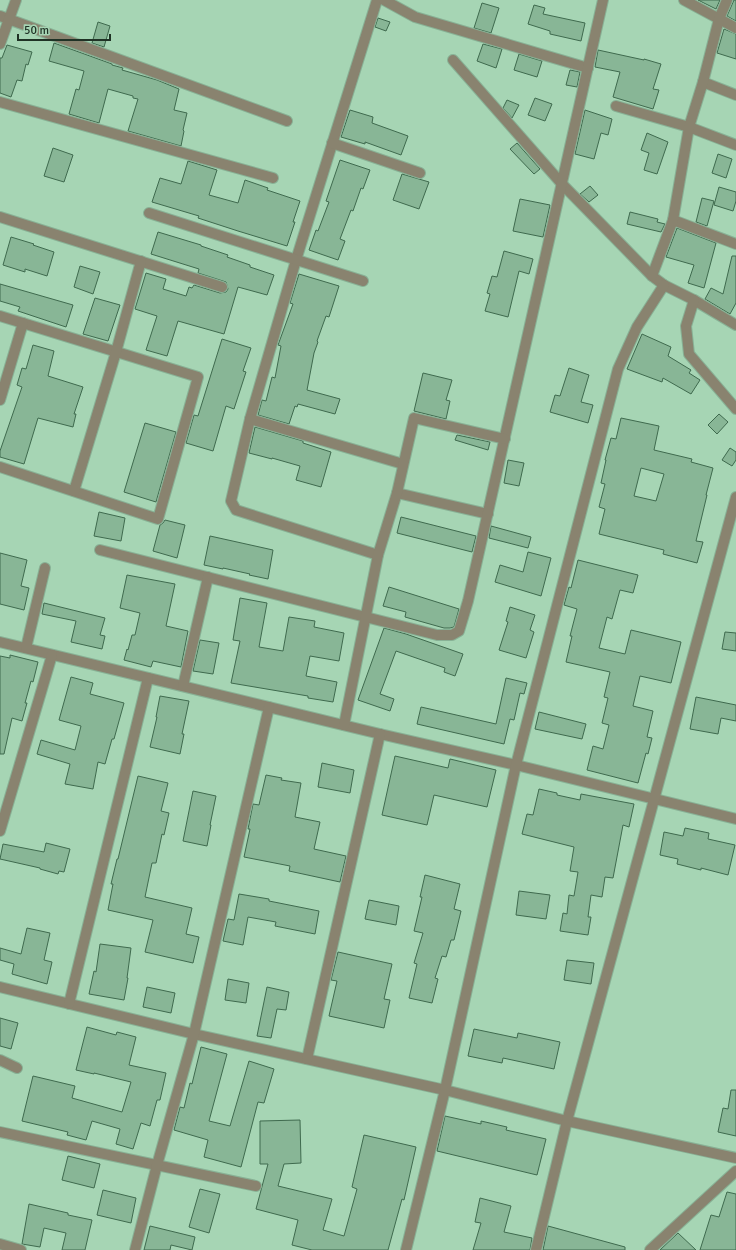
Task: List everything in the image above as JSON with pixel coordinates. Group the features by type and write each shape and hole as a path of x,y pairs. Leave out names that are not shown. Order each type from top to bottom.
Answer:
{"street":[{"path":"0,44 5,18 16,0"},
{"path":"377,0 296,260 250,419 232,501 236,510 378,555"},
{"path":"384,0 415,18 588,68"},
{"path":"100,550 437,635 452,635 458,631 468,601 604,0"},
{"path":"684,0 736,28"},
{"path":"652,276 673,220 689,127 703,82 719,19 726,0"},
{"path":"5,18 287,120"},
{"path":"453,60 562,184 652,276 664,286 694,300 736,325"},
{"path":"703,82 736,95"},
{"path":"0,102 273,178"},
{"path":"616,106 689,127 736,145"},
{"path":"332,143 420,173"},
{"path":"149,213 362,281"},
{"path":"0,217 222,287"},
{"path":"673,220 736,244"},
{"path":"74,491 116,352 141,261"},
{"path":"406,1250 445,1090 516,765 618,369 637,327 664,286"},
{"path":"694,300 686,326 689,354 736,409"},
{"path":"0,316 198,377 158,519 0,467"},
{"path":"0,400 23,323"},
{"path":"344,725 364,617 378,555 397,493 414,418 505,439"},
{"path":"250,419 404,464"},
{"path":"397,493 488,514"},
{"path":"536,1250 567,1122 736,497"},
{"path":"26,648 45,568"},
{"path":"183,686 208,577"},
{"path":"0,642 736,819"},
{"path":"0,831 52,655"},
{"path":"69,1004 148,678"},
{"path":"135,1250 194,1034 270,707"},
{"path":"307,1059 380,734"},
{"path":"0,987 194,1034 445,1090 567,1122 736,1158"},
{"path":"0,1060 17,1068"},
{"path":"0,1132 256,1186"},
{"path":"650,1250 736,1171"},
{"path":"0,1244 21,1250"}],"building":[{"path":"698,0 720,0 716,9"},
{"path":"734,0 736,0 736,21 727,16"},
{"path":"482,3 499,8 491,33 474,28"},
{"path":"534,5 545,8 543,14 585,23 581,41 550,34 550,31 528,24"},
{"path":"378,18 390,22 386,31 375,27"},
{"path":"98,22 110,26 104,47 92,43"},
{"path":"724,29 736,34 736,59 717,53"},
{"path":"54,43 123,68 122,70 157,80 179,89 174,110 187,113 181,146 128,131 138,99 133,98 133,96 108,89 99,123 69,114 76,89 79,90 84,71 49,61"},
{"path":"483,44 502,49 496,68 477,61"},
{"path":"7,45 32,52 28,65 26,64 22,81 17,80 11,97 0,93 0,58 2,58"},
{"path":"598,50 661,64 653,89 659,90 653,109 613,97 620,72 595,67"},
{"path":"519,54 542,61 537,77 514,70"},
{"path":"570,70 580,72 577,87 566,85"},
{"path":"535,98 552,104 545,121 528,115"},
{"path":"507,100 519,105 512,118 503,108"},
{"path":"350,110 373,117 372,123 408,136 401,155 365,142 365,144 341,137"},
{"path":"585,110 612,119 608,135 601,133 594,159 575,154"},
{"path":"647,133 668,142 657,174 644,170 649,153 641,150"},
{"path":"517,143 540,169 534,174 510,149"},
{"path":"53,148 73,155 64,182 44,176"},
{"path":"718,154 732,159 726,178 712,173"},
{"path":"340,160 370,170 363,189 361,188 353,211 351,210 340,239 345,241 338,260 309,250 316,230 318,231 329,202 326,201"},
{"path":"188,161 217,170 209,195 238,203 245,180 268,188 267,190 300,201 287,246 198,218 199,216 152,202 160,178 181,184"},
{"path":"402,174 429,182 419,209 393,200"},
{"path":"590,186 598,195 589,202 580,194"},
{"path":"719,187 736,192 736,201 733,211 714,205"},
{"path":"702,198 714,201 707,226 696,222"},
{"path":"520,199 550,205 543,237 513,231"},
{"path":"630,212 658,219 657,222 665,224 661,232 627,224"},
{"path":"677,228 716,243 704,288 688,283 694,265 666,257"},
{"path":"158,232 228,255 227,257 274,275 267,295 238,287 224,334 178,321 167,356 146,350 157,316 135,309 146,273 166,279 163,289 186,296 189,287 192,288 194,285 220,293 226,292 228,289 226,282 198,273 199,269 151,254"},
{"path":"11,237 54,252 47,276 25,269 25,272 3,265"},
{"path":"504,251 533,259 529,274 519,271 508,317 485,311 490,294 487,293 492,276 497,277"},
{"path":"732,256 736,256 736,303 730,314 705,299 711,288 723,294"},
{"path":"80,266 100,272 93,294 74,287"},
{"path":"299,274 339,286 329,317 326,316 317,341 307,390 340,399 335,414 298,404 297,407 295,406 289,424 258,415 262,400 266,401 272,377 275,378 281,346 278,345 293,304 290,303"},
{"path":"0,284 73,305 66,327 18,311 20,307 0,301"},
{"path":"95,298 120,305 108,341 83,334"},
{"path":"642,334 671,347 668,356 691,370 689,373 700,380 691,394 663,378 662,382 627,369"},
{"path":"222,339 251,348 243,371 246,372 234,409 226,406 213,451 186,443 194,415 198,416"},
{"path":"33,345 54,351 48,376 83,387 74,414 76,414 73,427 38,418 24,464 0,457 0,451 22,387 17,385 22,368 26,369"},
{"path":"569,368 589,375 581,402 593,405 588,423 550,412 555,395 560,396"},
{"path":"423,373 452,380 446,400 450,401 446,419 414,411"},
{"path":"719,414 728,422 717,434 708,425"},
{"path":"621,418 659,426 654,450 692,459 691,462 713,468 696,541 703,542 697,563 663,554 664,550 599,534 605,509 599,507 605,484 601,483 605,460 611,438 616,439","holes":["641,468 664,474 656,501 634,496"]},
{"path":"145,423 176,432 156,502 124,492"},
{"path":"255,427 303,441 303,443 331,452 321,487 296,480 300,466 249,453"},
{"path":"457,435 490,442 488,450 455,440"},
{"path":"730,448 736,452 736,460 732,466 722,460"},
{"path":"508,460 524,463 519,486 504,483"},
{"path":"99,512 125,518 121,541 94,536"},
{"path":"401,517 476,536 472,552 397,533"},
{"path":"165,520 185,525 177,558 153,551 160,525"},
{"path":"491,526 531,537 528,548 489,538"},
{"path":"210,536 273,550 268,579 204,565"},
{"path":"528,552 551,558 541,596 495,582 500,565 523,572"},
{"path":"0,553 27,560 21,586 29,588 24,610 0,604"},
{"path":"578,560 638,575 633,593 620,590 612,619 607,617 599,648 625,654 631,630 681,642 671,683 640,676 633,706 653,711 647,737 652,738 648,754 646,753 638,783 587,770 593,746 603,749 609,725 602,723 608,698 604,697 610,672 566,662 572,636 570,636 577,609 564,605 569,587 571,588"},
{"path":"127,575 175,584 166,626 188,631 181,667 153,661 151,667 124,660 132,635 135,635 140,613 120,608"},
{"path":"389,587 459,609 454,627 444,628 405,617 406,612 383,606"},
{"path":"240,598 267,603 259,647 283,651 289,617 315,621 314,627 344,633 339,661 310,656 306,676 337,682 333,702 308,698 308,696 231,683 240,641 233,640"},
{"path":"44,603 105,618 100,635 105,636 102,649 71,642 76,621 42,614"},
{"path":"510,607 535,615 530,630 534,632 526,658 499,650 508,622 506,621"},
{"path":"384,628 463,654 455,676 444,672 445,668 396,651 380,694 394,699 390,711 358,700"},
{"path":"725,632 736,633 736,651 722,649"},
{"path":"200,640 219,643 213,674 193,671"},
{"path":"10,655 38,662 33,682 31,681 25,703 27,703 22,721 12,718 4,754 0,754 0,656 10,658"},
{"path":"71,677 93,683 90,694 124,703 105,764 98,762 93,789 65,784 70,764 37,754 41,740 75,750 81,726 59,720"},
{"path":"506,678 527,683 524,694 520,693 514,720 510,719 504,744 417,724 421,707 496,724"},
{"path":"160,696 189,701 182,734 184,734 180,754 150,747"},
{"path":"696,697 736,705 736,721 721,718 718,734 690,729"},
{"path":"539,712 586,724 582,739 535,729"},
{"path":"395,756 448,768 450,759 496,770 487,807 434,795 427,825 382,815"},
{"path":"322,763 354,770 350,793 318,787"},
{"path":"266,775 282,778 281,780 301,783 295,817 320,822 314,849 346,856 340,882 289,871 290,866 244,857 250,829 248,829 253,804 259,805"},
{"path":"138,776 168,783 161,811 169,813 164,835 162,834 156,863 152,863 145,897 192,908 186,934 199,937 193,963 145,952 153,920 108,910 113,884 111,884"},
{"path":"539,789 580,800 581,794 634,804 629,827 623,825 613,878 605,877 602,897 591,895 588,917 591,917 588,935 560,931 563,913 567,914 569,895 574,896 578,872 570,871 574,847 522,834 527,814 533,815"},
{"path":"193,791 216,796 207,846 183,841"},
{"path":"685,828 709,833 708,839 735,845 728,875 677,864 678,859 660,855 664,832 683,836"},
{"path":"46,843 70,849 64,872 59,871 58,874 40,868 0,859 3,844 44,852"},
{"path":"425,875 460,884 454,909 461,911 454,940 451,940 446,957 442,956 435,978 438,979 432,1003 409,998 417,964 414,963 423,933 414,931 422,897 420,897"},
{"path":"519,891 550,895 546,919 516,915"},
{"path":"239,894 269,899 269,901 319,911 315,934 275,926 276,922 248,917 243,945 223,941 228,919 234,920"},
{"path":"369,900 399,906 396,925 365,919"},
{"path":"27,928 50,933 44,960 52,962 47,984 12,974 14,964 0,960 0,948 21,954"},
{"path":"100,944 131,948 124,1000 89,994 94,971 96,972"},
{"path":"338,952 392,964 384,999 390,1000 384,1028 329,1016 337,981 331,980"},
{"path":"567,960 594,963 591,984 564,980"},
{"path":"228,979 249,983 246,1003 225,1000"},
{"path":"147,987 175,993 171,1013 143,1007"},
{"path":"267,987 289,992 286,1010 277,1009 271,1038 257,1036"},
{"path":"0,1018 18,1023 11,1049 0,1046"},
{"path":"87,1027 116,1035 117,1032 136,1037 129,1065 166,1073 160,1100 157,1100 150,1126 141,1123 133,1149 116,1144 120,1129 92,1121 86,1140 67,1135 68,1132 22,1121 33,1076 75,1086 72,1098 122,1112 131,1082 76,1070"},
{"path":"474,1029 517,1038 518,1033 560,1042 554,1069 503,1058 502,1063 468,1056"},
{"path":"201,1047 227,1054 209,1121 230,1126 249,1061 274,1069 264,1103 258,1102 241,1167 204,1157 208,1140 174,1130 180,1107 184,1108 190,1083 192,1084"},
{"path":"731,1090 736,1090 736,1136 718,1132 723,1108 728,1109"},
{"path":"445,1116 481,1124 481,1121 507,1127 506,1130 546,1139 537,1175 437,1151"},
{"path":"300,1120 301,1163 284,1164 278,1186 332,1199 323,1230 344,1236 357,1189 352,1187 364,1135 416,1147 404,1200 402,1199 388,1250 312,1250 292,1245 298,1220 256,1209 268,1164 260,1164 260,1121"},
{"path":"68,1156 100,1164 94,1188 62,1180"},
{"path":"200,1189 220,1194 209,1233 189,1227"},
{"path":"103,1190 136,1198 131,1223 97,1215"},
{"path":"727,1192 736,1194 736,1250 700,1250 711,1215 719,1217"},
{"path":"480,1198 511,1206 504,1232 532,1238 530,1250 473,1250 481,1223 475,1222"},
{"path":"29,1204 92,1220 85,1250 62,1250 66,1233 44,1228 40,1247 22,1244"},
{"path":"150,1226 195,1237 192,1250 171,1245 170,1250 144,1250"},
{"path":"548,1226 625,1247 625,1250 543,1250"},
{"path":"678,1233 696,1250 660,1250"}]}
